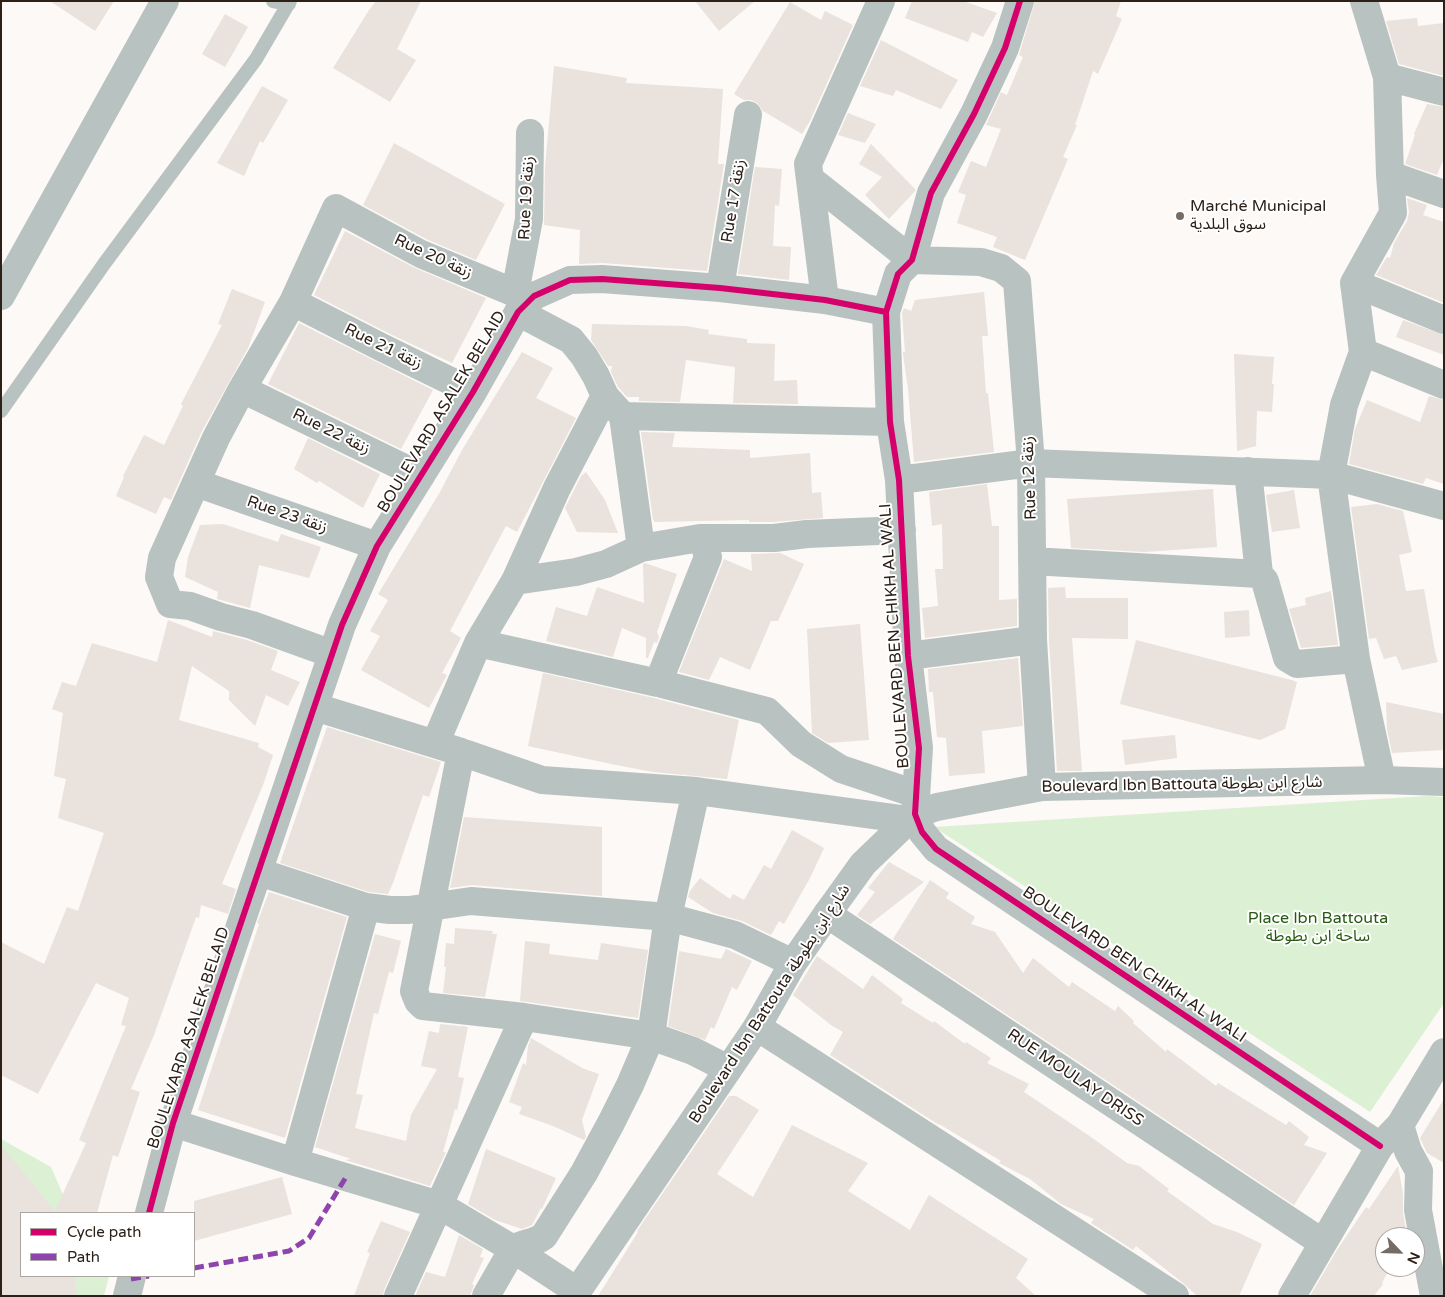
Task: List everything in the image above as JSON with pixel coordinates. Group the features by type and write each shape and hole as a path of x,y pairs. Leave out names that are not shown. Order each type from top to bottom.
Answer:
{"street":[{"path":"1,296 165,1"},
{"path":"825,300 808,164 881,1"},
{"name":"BOULEVARD BEN CHIKH AL WALI","path":"1020,1 1005,48 978,106 931,193 912,260 898,274 886,312 890,422 899,480 908,656 919,748 913,810 922,832 936,849 1380,1146"},
{"path":"1364,1 1386,77 1393,213 1354,283 1363,352 1344,406 1331,475 1356,659 1382,780"},
{"path":"1386,77 1444,92"},
{"name":"Rue 17 زنقة","path":"720,288 748,115"},
{"name":"Rue 19 زنقة","path":"522,301 529,219 530,133"},
{"path":"1390,175 1444,194"},
{"path":"810,179 912,260"},
{"name":"Rue 20 زنقة","path":"293,302 336,208 421,254 522,301 571,340 584,356 605,396 623,416"},
{"name":"Rue 12 زنقة","path":"912,260 981,262 1000,268 1017,281 1031,463 1033,640 1042,787"},
{"path":"522,301 570,280 602,279 720,288 825,300 886,312"},
{"path":"1354,283 1444,320"},
{"name":"BOULEVARD ASALEK BELAID","path":"149,1212 173,1123 342,625 377,546 474,392 522,301"},
{"path":"293,302 242,389 216,438 162,558 159,577 170,604 190,606 221,618 252,625 332,654"},
{"name":"Rue 21 زنقة","path":"293,302 474,392"},
{"path":"1363,352 1444,385"},
{"name":"Rue 22 زنقة","path":"242,389 421,476"},
{"path":"605,396 557,488 515,581 478,643 448,748 430,906 414,991 418,1001 423,1006 524,1017 651,1036 693,1051 728,1069"},
{"path":"641,548 623,416 890,422"},
{"path":"899,480 1031,463 1248,471 1331,475 1444,506"},
{"path":"1248,471 1259,574 1265,581 1286,658 1297,664 1356,659"},
{"name":"Rue 23 زنقة","path":"196,483 377,546"},
{"path":"515,581 576,572 606,564 641,548 700,538 774,538 807,534 902,530"},
{"path":"658,683 708,557 705,546 700,538"},
{"path":"1032,561 1259,574"},
{"path":"908,656 1033,640"},
{"path":"478,643 658,683 766,711 801,744 913,810"},
{"path":"315,707 448,748 542,780 696,790 913,810"},
{"name":"Boulevard Ibn Battouta شارع ابن بطوطة","path":"576,1294 757,1028 793,963 827,914 864,864 913,810 1042,787 1382,780 1444,782"},
{"path":"486,1296 514,1249 521,1244 536,1242 544,1236 584,1173 630,1085 651,1036 668,917 696,790"},
{"path":"259,872 366,907 399,910 471,901 668,917 735,935 793,963"},
{"path":"295,1162 366,907"},
{"name":"RUE MOULAY DRISS","path":"827,914 1324,1243"},
{"path":"398,1296 524,1017"},
{"path":"757,1028 1175,1296"},
{"path":"1292,1296 1380,1146 1400,1125 1444,1052"},
{"path":"173,1123 439,1205 514,1249 576,1294"},
{"path":"1400,1125 1408,1151 1419,1171 1418,1210 1434,1296"},
{"path":"127,1296 132,1277"}],"lane":[{"path":"1,411 104,264 256,59 289,3 273,1"}],"green space":[{"name":"Place Ibn Battouta ساحة ابن بطوطة","path":"1427,796 1444,797 1444,1003 1370,1112 934,827"},
{"path":"1,1139 51,1167 71,1212 20,1212 20,1277 109,1277 104,1296 1,1296"}],"building":[{"path":"50,1 114,1 95,31"},
{"path":"376,1 421,1 397,49 416,60 390,102 333,68"},
{"path":"695,1 755,1 719,31"},
{"path":"912,1 963,1 997,13 983,37 972,32 968,42 905,18"},
{"path":"1035,1 1121,1 1116,16 1122,19 1098,74 1093,71 1075,125 1077,125 1063,157 1068,159 1025,260 993,247 997,237 957,223 966,195 958,192 971,161 986,167 1001,129 986,125 1001,92 1007,95 1023,57 1019,55"},
{"path":"790,2 821,20 825,11 853,25 810,121 802,134 763,111 757,103 751,100 744,100 734,94"},
{"path":"225,14 248,27 225,67 202,54"},
{"path":"1417,18 1418,26 1444,23 1444,76 1399,64 1386,21"},
{"path":"881,40 958,80 941,109 896,90 893,96 860,86"},
{"path":"554,66 627,78 626,83 723,89 718,164 724,164 707,271 603,263 579,264 580,230 544,225 545,168"},
{"path":"262,86 288,100 263,143 260,141 244,176 217,163"},
{"path":"1427,104 1444,107 1444,158 1437,175 1405,164 1414,134"},
{"path":"848,113 876,124 865,143 838,135"},
{"path":"394,143 505,204 476,260 428,240 363,205"},
{"path":"871,144 916,190 889,219 865,195 882,177 859,164"},
{"path":"755,167 782,169 779,206 775,205 773,246 791,247 789,280 738,274"},
{"path":"1407,198 1427,205 1423,215 1444,222 1444,303 1376,275 1387,257 1390,258 1394,243 1407,221 1409,212"},
{"path":"345,231 415,268 486,298 452,363 314,295"},
{"path":"232,289 265,302 248,348 202,431 171,500 164,497 156,514 116,496 123,476 144,435 164,445 183,406 181,404 222,325 218,324"},
{"path":"984,292 988,336 982,336 986,393 988,393 994,452 914,462 903,354 905,352 902,313 904,308 911,311 915,300"},
{"path":"1403,320 1444,335 1444,355 1396,337"},
{"path":"299,323 433,390 401,449 268,384"},
{"path":"592,324 686,326 709,330 708,334 747,339 747,343 775,344 774,381 797,380 798,404 733,403 735,367 686,360 680,402 639,401 639,397 627,397 618,387 611,372 612,366 608,366 591,340"},
{"path":"522,352 553,368 536,398 576,418 517,532 506,526 450,631 461,638 442,673 447,675 429,708 361,670 380,636 370,631 388,600 378,594"},
{"path":"1234,354 1274,357 1272,412 1257,411 1256,446 1237,451"},
{"path":"1429,396 1444,400 1444,484 1426,478 1423,484 1349,464 1355,429 1367,400 1420,422"},
{"path":"641,432 675,433 672,447 750,450 750,458 810,453 812,493 821,492 823,518 773,522 749,522 749,520 654,522"},
{"path":"308,438 380,474 363,508 319,481 317,483 294,469"},
{"path":"586,472 605,500 618,533 577,532 565,508 581,476"},
{"path":"987,484 992,526 999,526 999,600 1017,599 1017,626 925,638 922,608 938,606 935,569 943,569 942,524 932,526 929,492"},
{"path":"1213,489 1217,547 1144,552 1071,548 1067,499"},
{"path":"1294,490 1300,528 1272,532 1266,495"},
{"path":"1377,504 1403,511 1412,552 1399,555 1406,591 1424,589 1438,662 1402,670 1396,656 1384,659 1376,638 1369,639 1351,507"},
{"path":"223,524 278,542 281,534 321,547 309,578 259,565 250,608 217,599 218,592 185,577 188,557 200,525"},
{"path":"780,553 804,564 778,621 771,621 750,670 720,657 709,680 679,672 724,559 752,571 751,554"},
{"path":"645,563 677,574 657,632 659,637 657,643 654,642 648,658 646,658 646,638 622,628 613,657 546,641 556,607 587,616 597,587 644,603 643,564"},
{"path":"1065,587 1066,598 1128,598 1128,639 1072,638 1082,771 1057,771 1049,639 1048,588"},
{"path":"1331,591 1338,645 1301,648 1289,609 1306,605 1305,598"},
{"path":"1249,610 1250,636 1225,638 1224,612"},
{"path":"168,620 212,637 213,631 278,651 271,670 300,682 288,706 266,695 255,726 229,700 229,691 192,666 179,720 259,743 258,747 273,755 263,785 222,884 236,889 228,914 201,905 199,918 196,917 154,1035 131,1089 140,1092 118,1157 113,1155 97,1212 20,1212 20,1277 74,1277 77,1296 1,1296 1,1145 55,1211 86,1143 79,1140 126,1026 121,1025 129,998 96,983 38,1094 1,1075 1,942 44,964 67,907 78,911 104,833 58,818 66,779 54,776 63,713 52,709 62,682 76,686 92,643 157,662"},
{"path":"860,624 869,740 828,743 812,733 807,629"},
{"path":"1136,640 1297,682 1285,729 1260,740 1120,704"},
{"path":"1018,658 1023,726 982,731 985,773 949,776 946,738 937,737 933,692 929,692 928,669"},
{"path":"543,673 654,698 739,720 727,779 653,772 528,746"},
{"path":"1386,702 1444,714 1444,750 1392,753 1387,729"},
{"path":"327,727 441,762 429,797 423,795 388,894 369,892 280,863"},
{"path":"1175,735 1177,758 1125,765 1122,740"},
{"path":"464,817 602,827 602,896 472,885 450,888"},
{"path":"792,830 824,848 810,878 784,924 779,921 771,935 742,921 713,913 688,897 690,891 700,878 730,899 733,894 744,900 764,865 771,869"},
{"path":"889,862 924,882 870,924 857,915 875,892 868,888"},
{"path":"930,880 949,893 946,898 975,917 971,924 995,932 1023,973 1033,958 1069,987 1072,982 1115,1011 1118,1006 1134,1021 1133,1023 1166,1052 1167,1049 1216,1086 1218,1083 1286,1125 1289,1121 1309,1137 1304,1145 1327,1153 1294,1205 893,939"},
{"path":"269,892 347,917 285,1138 198,1110 259,924 257,923"},
{"path":"455,928 493,931 492,934 497,934 485,997 443,993 446,943 454,944"},
{"path":"375,934 401,941 393,973 389,972 378,1014 374,1013 356,1094 363,1095 355,1128 406,1141 411,1115 437,1069 421,1066 429,1031 439,1033 440,1024 468,1027 458,1077 464,1078 457,1110 455,1109 443,1152 446,1152 430,1186 345,1160 351,1159 315,1147"},
{"path":"525,941 550,944 549,954 598,960 601,943 648,950 638,1018 520,1001"},
{"path":"726,949 752,961 737,990 732,987 714,1029 711,1027 705,1040 668,1026 679,951 721,959"},
{"path":"817,956 863,989 872,975 903,999 901,1003 933,1023 934,1021 965,1044 966,1042 991,1058 987,1063 1029,1084 1024,1092 1127,1163 1139,1166 1169,1189 1167,1191 1213,1224 1237,1232 1262,1244 1239,1296 1197,1296 1136,1246 1133,1250 1091,1223 1094,1219 1061,1204 1030,1179 999,1163 1001,1161 939,1125 830,1055 843,1032 831,1025 793,995"},
{"path":"531,1038 582,1068 599,1074 582,1120 586,1137 584,1140 519,1114 522,1107 509,1102 523,1063 526,1065"},
{"path":"729,1096 736,1096 759,1110 717,1174 753,1197 792,1125 868,1163 848,1191 910,1230 929,1195 1028,1259 1016,1278 1036,1296 598,1296 637,1231"},
{"path":"1444,1099 1444,1163 1427,1153 1420,1138"},
{"path":"486,1149 556,1178 542,1209 532,1225 522,1229 495,1220 468,1204"},
{"path":"1398,1166 1403,1193 1406,1227 1375,1227 1375,1277 1385,1277 1383,1284 1374,1296 1310,1296 1337,1250 1366,1207 1369,1209"},
{"path":"282,1177 292,1214 195,1241 194,1201"},
{"path":"381,1221 410,1232 383,1296 354,1296 370,1253 367,1252"},
{"path":"459,1235 483,1249 480,1257 484,1258 472,1284 474,1285 470,1296 415,1296 426,1272 445,1277"}],"marked path":[{"path":"195,1268 289,1251 309,1238 346,1177"},
{"path":"131,1279 143,1277"}],"cycle path":[{"path":"1020,1 1005,48 974,114 931,193 912,260 898,274 886,312 890,422 899,480 908,656 919,748 915,814 922,832 936,849 1380,1146"},
{"path":"149,1212 173,1123 342,625 377,546 473,392 518,312 534,296 570,280 602,279 720,288 825,300 886,312"}],"place":[{"name":"Marché Municipal سوق البلدية","path":"1180,216"}]}
